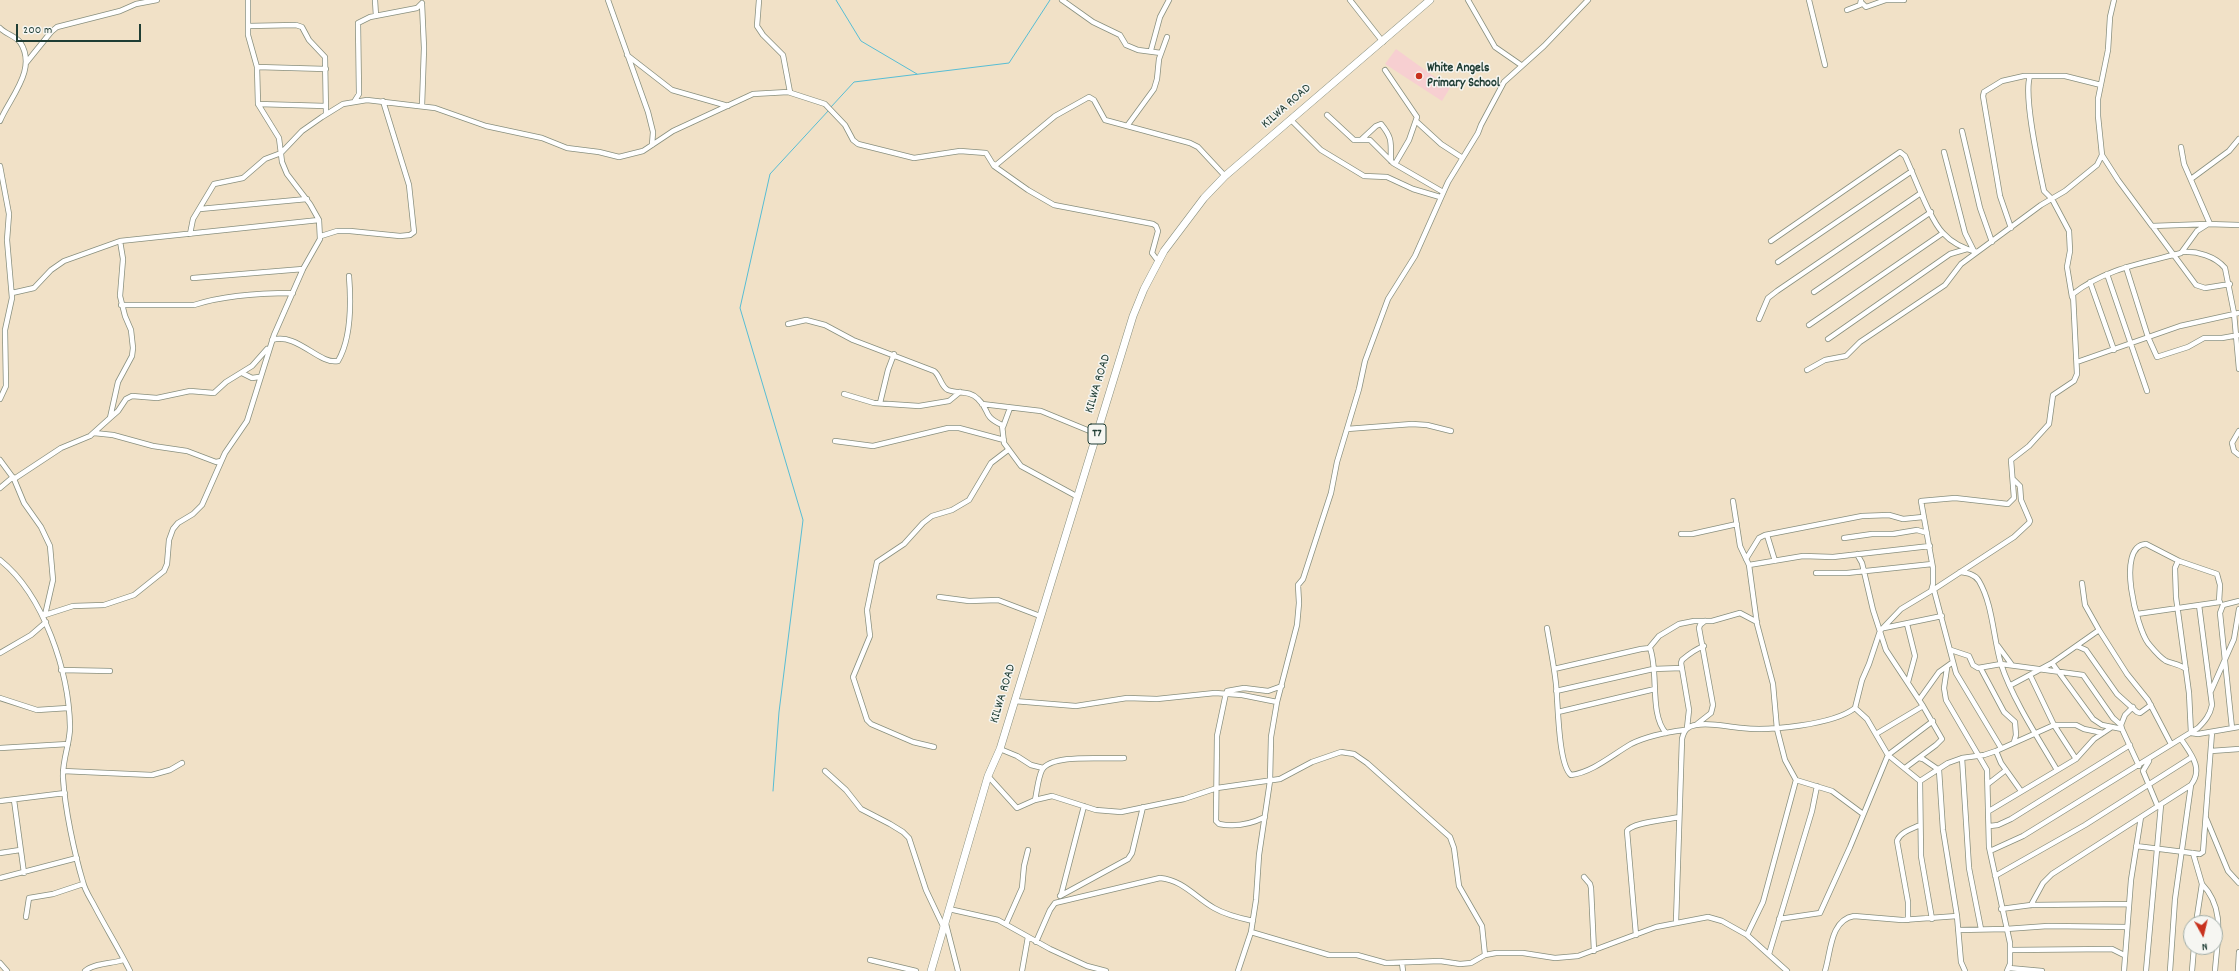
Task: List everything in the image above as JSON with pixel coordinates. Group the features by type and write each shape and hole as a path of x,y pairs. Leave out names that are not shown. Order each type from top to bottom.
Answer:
{"highway":[{"name":"KILWA ROAD","path":"931,971 988,776 1000,749 1133,316 1158,262 1182,225 1225,176 1430,0"}],"street":[{"path":"26,63 51,32 57,27 120,11 136,4 157,0"},
{"path":"43,614 73,606 104,605 134,595 156,578 166,567 169,540 173,529 202,505 221,461 246,421 268,348 303,269 321,236 319,220 306,199 287,174 281,153 279,138 258,104 257,67 250,48 248,0"},
{"path":"375,0 376,16"},
{"path":"608,0 652,127 652,145"},
{"path":"759,0 757,26 763,35 782,55 790,92"},
{"path":"1062,0 1093,22 1120,35 1126,46 1138,50 1150,50 1161,53"},
{"path":"1150,50 1160,17 1169,0"},
{"path":"1350,0 1382,42"},
{"path":"1468,0 1495,47 1521,65"},
{"path":"1238,971 1251,932 1270,781 1271,737 1277,702 1297,625 1299,603 1298,585 1303,579 1332,494 1337,462 1359,389 1365,361 1388,299 1411,263 1440,197 1478,133 1480,125 1504,82 1521,65 1544,46 1588,0"},
{"path":"1809,0 1825,65"},
{"path":"1847,10 1861,1 1866,6 1886,0 1904,0"},
{"path":"2114,0 2110,17 2108,50 2101,85 2098,116 2102,155 2136,206 2175,254 2197,286 2205,288 2230,284"},
{"path":"354,102 359,94 358,26 362,20 411,10 420,7 422,1"},
{"path":"422,1 424,48 422,106"},
{"path":"248,26 300,26 309,40 324,54 326,69 326,114"},
{"path":"0,28 20,43 26,54 24,75 0,122"},
{"path":"1127,126 1154,89 1161,53 1167,37"},
{"path":"627,55 672,90 728,106"},
{"path":"257,67 326,69"},
{"path":"1386,70 1416,114 1417,122 1393,163"},
{"path":"2011,228 2000,196 1983,95 1986,90 2002,81 2030,76 2065,76 2101,85"},
{"path":"2001,748 1956,673 1942,616 1933,590 1930,546 1920,503 1923,500 1956,498 2010,504 2014,498 2011,460 2029,446 2049,424 2053,395 2075,380 2077,374 2076,323 2067,267 2070,250 2069,231 2052,199 2045,193 2040,173 2029,105 2028,84 2030,76"},
{"path":"190,234 193,218 200,209 214,184 243,178 265,159 281,153 302,131 343,104 367,100 422,106 496,128 542,138 562,146 584,152 599,152 620,157 643,152 652,145 693,121 757,93 790,92 805,99 825,104 845,125 853,140 858,144 914,158 960,151 986,153 993,164 1028,190 1054,205 1155,225 1158,231 1152,252 1158,262"},
{"path":"993,164 996,165 1054,116 1089,97 1094,100 1105,120 1190,143 1198,148 1225,176"},
{"path":"321,236 337,231 400,236 410,235 414,232 409,185 383,101"},
{"path":"258,104 326,106"},
{"path":"1327,115 1350,137 1356,140 1370,140 1393,163 1443,192"},
{"path":"1291,120 1321,150 1364,176 1387,177 1413,189 1440,197"},
{"path":"1417,122 1441,144 1462,158"},
{"path":"1361,140 1376,126 1381,124 1391,137 1393,163"},
{"path":"1962,131 1982,217 1992,242"},
{"path":"2191,179 2229,151 2239,139"},
{"path":"2181,147 2183,161 2209,224"},
{"path":"1944,152 1965,233 1976,252"},
{"path":"1771,241 1900,153 1905,156 1921,193 1942,233 1967,249 1976,252"},
{"path":"1806,370 1825,360 1846,356 1860,342 1945,285 1961,264 1976,252 2065,191 2097,165 2102,155"},
{"path":"0,166 8,208 7,240 12,293 5,330 6,386 0,399"},
{"path":"1778,262 1912,171"},
{"path":"1759,318 1767,300 1777,291 1921,193"},
{"path":"200,209 306,199"},
{"path":"1814,292 1931,212"},
{"path":"12,293 34,288 51,270 64,261 120,241 319,220"},
{"path":"2153,227 2209,224 2239,225"},
{"path":"2182,252 2197,231 2209,224"},
{"path":"1809,325 1942,233"},
{"path":"110,418 118,382 132,356 133,348 131,330 122,305 119,284 122,259 120,241"},
{"path":"1828,338 1950,254 1967,249"},
{"path":"2072,297 2090,282 2126,267 2182,252 2194,252 2214,258 2225,268 2230,284 2236,313 2239,369"},
{"path":"2126,267 2148,337 2156,356 2158,357 2188,347 2206,337 2222,338 2237,336"},
{"path":"193,278 303,269"},
{"path":"2107,274 2147,391"},
{"path":"272,340 286,338 328,359 338,361 344,347 349,315 349,276"},
{"path":"2090,282 2114,350"},
{"path":"122,305 194,305 204,300 293,293"},
{"path":"2077,362 2191,323 2236,313"},
{"path":"788,324 806,320 819,323 835,329 853,340 934,370 938,374 945,388 973,395 982,404 989,418 1003,427"},
{"path":"0,488 61,448 94,433 110,418 129,396 164,398 194,391 213,394 226,382 242,373 255,363 268,348"},
{"path":"880,403 888,370 894,354"},
{"path":"242,373 252,378 259,377"},
{"path":"844,394 858,397 866,401 921,406 951,400 960,392"},
{"path":"982,404 1041,411 1097,434"},
{"path":"1010,408 1003,427 1004,440 1008,450 1021,466 1078,497"},
{"path":"1347,429 1412,424 1426,425 1451,431"},
{"path":"835,441 873,446 948,428 960,428 1004,440"},
{"path":"2239,432 2232,444 2234,451 2239,455"},
{"path":"94,433 113,435 153,446 187,452 216,462 221,461"},
{"path":"934,747 907,740 871,724 867,720 853,683 853,673 862,658 862,652 870,636 867,610 874,582 875,568 880,560 904,544 923,523 932,516 952,510 969,500 991,463 1008,450"},
{"path":"0,460 14,478 24,502 41,527 50,546 52,580 43,614"},
{"path":"1856,708 1862,680 1882,629 1901,609 2014,537 2029,524 2030,521 2021,500 2020,486 2013,479"},
{"path":"1733,500 1740,546 1748,565 1757,622 1773,684 1777,729 1785,760 1796,780 1763,902 1747,935"},
{"path":"1746,559 1759,538 1767,535 1862,516 1889,515 1903,519 1923,517"},
{"path":"1681,534 1692,534 1737,524"},
{"path":"1844,538 1872,534 1893,534 1917,530 1927,533"},
{"path":"1767,535 1775,561"},
{"path":"2186,669 2166,660 2154,650 2144,636 2133,597 2130,571 2131,558 2134,550 2139,546 2146,544 2178,561 2217,574 2220,585 2219,602"},
{"path":"1748,565 1803,556 1824,557 1930,546"},
{"path":"1857,554 1882,629 1886,650 1908,682 1942,739 1905,768"},
{"path":"0,560 19,580 43,614 46,622 61,670 68,708 70,726 63,770 65,793 83,884 130,971"},
{"path":"2178,561 2175,568 2178,609 2186,669 2191,733"},
{"path":"1816,573 1932,564"},
{"path":"1960,572 1972,575 1979,580 1984,593 2001,664 2036,734 2057,770"},
{"path":"2082,583 2085,605 2127,674 2137,684 2151,705 2171,744"},
{"path":"939,597 969,601 998,600 1040,616"},
{"path":"2232,728 2220,613 2223,604 2239,601"},
{"path":"2137,614 2219,602 2228,603"},
{"path":"1990,851 2023,836 2139,766 2171,744 2191,733 2209,716 2212,705 2199,605"},
{"path":"2210,692 2236,635 2236,618 2239,609"},
{"path":"1554,669 1649,648 1659,636 1679,624 1715,620 1740,613 1757,622"},
{"path":"1882,629 1907,624 1925,618 1942,616"},
{"path":"1547,628 1554,669 1565,768 1571,775 1589,769 1632,744 1666,733 1686,729 1697,724 1711,713 1713,705 1704,646 1699,626 1706,621"},
{"path":"0,653 31,635 46,622"},
{"path":"1907,624 1916,656 1908,682"},
{"path":"2011,685 2052,663 2099,630"},
{"path":"1997,645 2012,665"},
{"path":"1676,922 1682,739 1686,729 1689,710 1682,660 1696,649 1704,646"},
{"path":"2076,646 2086,650 2124,702 2140,713 2151,705"},
{"path":"1649,648 1660,725 1666,733"},
{"path":"1951,650 1966,654 1973,665 1981,669 2004,712 2014,722 2016,735 2014,742"},
{"path":"1919,700 1939,672 1947,668 1953,662"},
{"path":"2052,663 2093,719 2112,727 2122,727"},
{"path":"1981,669 2001,664 2042,669 2085,677 2113,718 2122,727 2139,766"},
{"path":"1556,691 1653,669 1682,668"},
{"path":"1947,668 1944,688 1946,700 1987,770 1990,851 2010,950 2008,969 2042,971"},
{"path":"61,670 110,671"},
{"path":"2030,675 2054,725 2076,759"},
{"path":"1014,701 1076,706 1126,698 1158,699 1244,688 1268,691 1282,686"},
{"path":"1558,712 1655,689"},
{"path":"1201,694 1226,693 1277,702"},
{"path":"1226,693 1217,736 1216,821 1219,824 1253,823 1265,817"},
{"path":"0,698 37,710 68,708"},
{"path":"1876,734 1923,706"},
{"path":"2122,727 2125,715 2133,707"},
{"path":"1697,724 1777,729 1829,720 1856,708"},
{"path":"1856,708 1867,719 1888,755 1920,781 1922,856 1932,918"},
{"path":"1779,919 1820,913 1888,755 1933,722"},
{"path":"1920,781 1948,763 1962,758 1979,756 1996,751 2054,725 2076,725 2084,729 2103,733"},
{"path":"1989,811 2076,759 2094,739 2112,727"},
{"path":"2191,733 2198,734 2239,728"},
{"path":"2136,846 2156,850 2183,851 2201,854 2203,852 2212,732"},
{"path":"2170,971 2175,899 2183,851 2191,785 2197,773 2192,757 2180,739"},
{"path":"0,748 68,744"},
{"path":"1990,826 1998,825 2010,819 2130,745"},
{"path":"1000,749 1017,756 1031,765 1043,768 1068,759 1124,758"},
{"path":"2211,751 2239,749"},
{"path":"1996,751 2006,770 2021,791"},
{"path":"988,776 1015,807 1020,808 1035,800 1052,796 1084,806 1112,812 1184,799 1217,788 1270,781 1288,776 1312,762 1341,752 1354,754 1367,763 1450,837 1454,848 1459,886 1482,926 1485,955"},
{"path":"1995,876 2085,825 2192,757"},
{"path":"1919,758 1923,759 1939,770"},
{"path":"1962,758 1969,868 1981,929"},
{"path":"2146,971 2160,806 2148,786 2144,771 2150,759"},
{"path":"63,770 152,775 170,770 182,763"},
{"path":"1035,800 1043,768"},
{"path":"1939,770 1943,830 1957,916 1961,962 1965,971"},
{"path":"1988,784 2006,770"},
{"path":"825,771 846,790 861,809 903,832 908,838 926,890 945,926 958,971"},
{"path":"1796,780 1832,791 1863,814"},
{"path":"2031,905 2043,883 2052,874 2191,785"},
{"path":"1769,954 1812,811 1817,786"},
{"path":"0,801 65,793"},
{"path":"14,800 24,873"},
{"path":"1036,942 1050,910 1060,896 1084,806"},
{"path":"1060,896 1128,859 1132,853 1143,807"},
{"path":"1636,935 1627,831 1630,827 1638,824 1679,817"},
{"path":"2124,971 2128,904 2141,817"},
{"path":"2206,818 2228,871 2239,883"},
{"path":"1908,920 1908,902 1898,841 1899,837 1908,830 1920,825"},
{"path":"0,853 20,850"},
{"path":"1006,924 1022,888 1024,866 1028,850"},
{"path":"2193,853 2202,884 2210,894 2217,908 2215,971"},
{"path":"0,878 78,858"},
{"path":"1584,877 1590,884 1591,888 1594,951"},
{"path":"1055,903 1150,880 1167,879 1190,890 1222,912 1252,921"},
{"path":"26,917 28,898 53,894 83,884"},
{"path":"2197,915 2202,884"},
{"path":"2001,909 2031,905 2128,904"},
{"path":"949,909 1006,924 1036,942 1087,968 1106,971"},
{"path":"1251,932 1329,955 1357,955 1386,963 1440,961 1460,964 1471,963 1485,955 1509,952 1569,958 1594,951 1676,922 1708,916 1722,921 1747,935 1787,971"},
{"path":"1825,971 1833,936 1841,920 1854,916 1908,920 1957,916"},
{"path":"1958,930 2006,930 2048,926 2127,927"},
{"path":"1022,971 1028,937"},
{"path":"2010,950 2112,949 2124,955"},
{"path":"2238,971 2239,952"},
{"path":"2192,971 2193,955"},
{"path":"85,971 93,966 111,964 123,960"},
{"path":"870,960 916,971"},
{"path":"0,963 7,971"},
{"path":"1402,963 1403,971"}],"shaded area":[{"name":"White Angels Primary School","path":"1396,49 1450,88 1442,101 1385,64"}],"waterway":[{"path":"836,0 861,41 917,74"},
{"path":"831,107 854,82 1009,63 1050,0"},
{"path":"773,791 779,712 803,520 740,308 770,174 829,110"}],"place":[{"name":"White Angels Primary School","path":"1419,76"}]}
